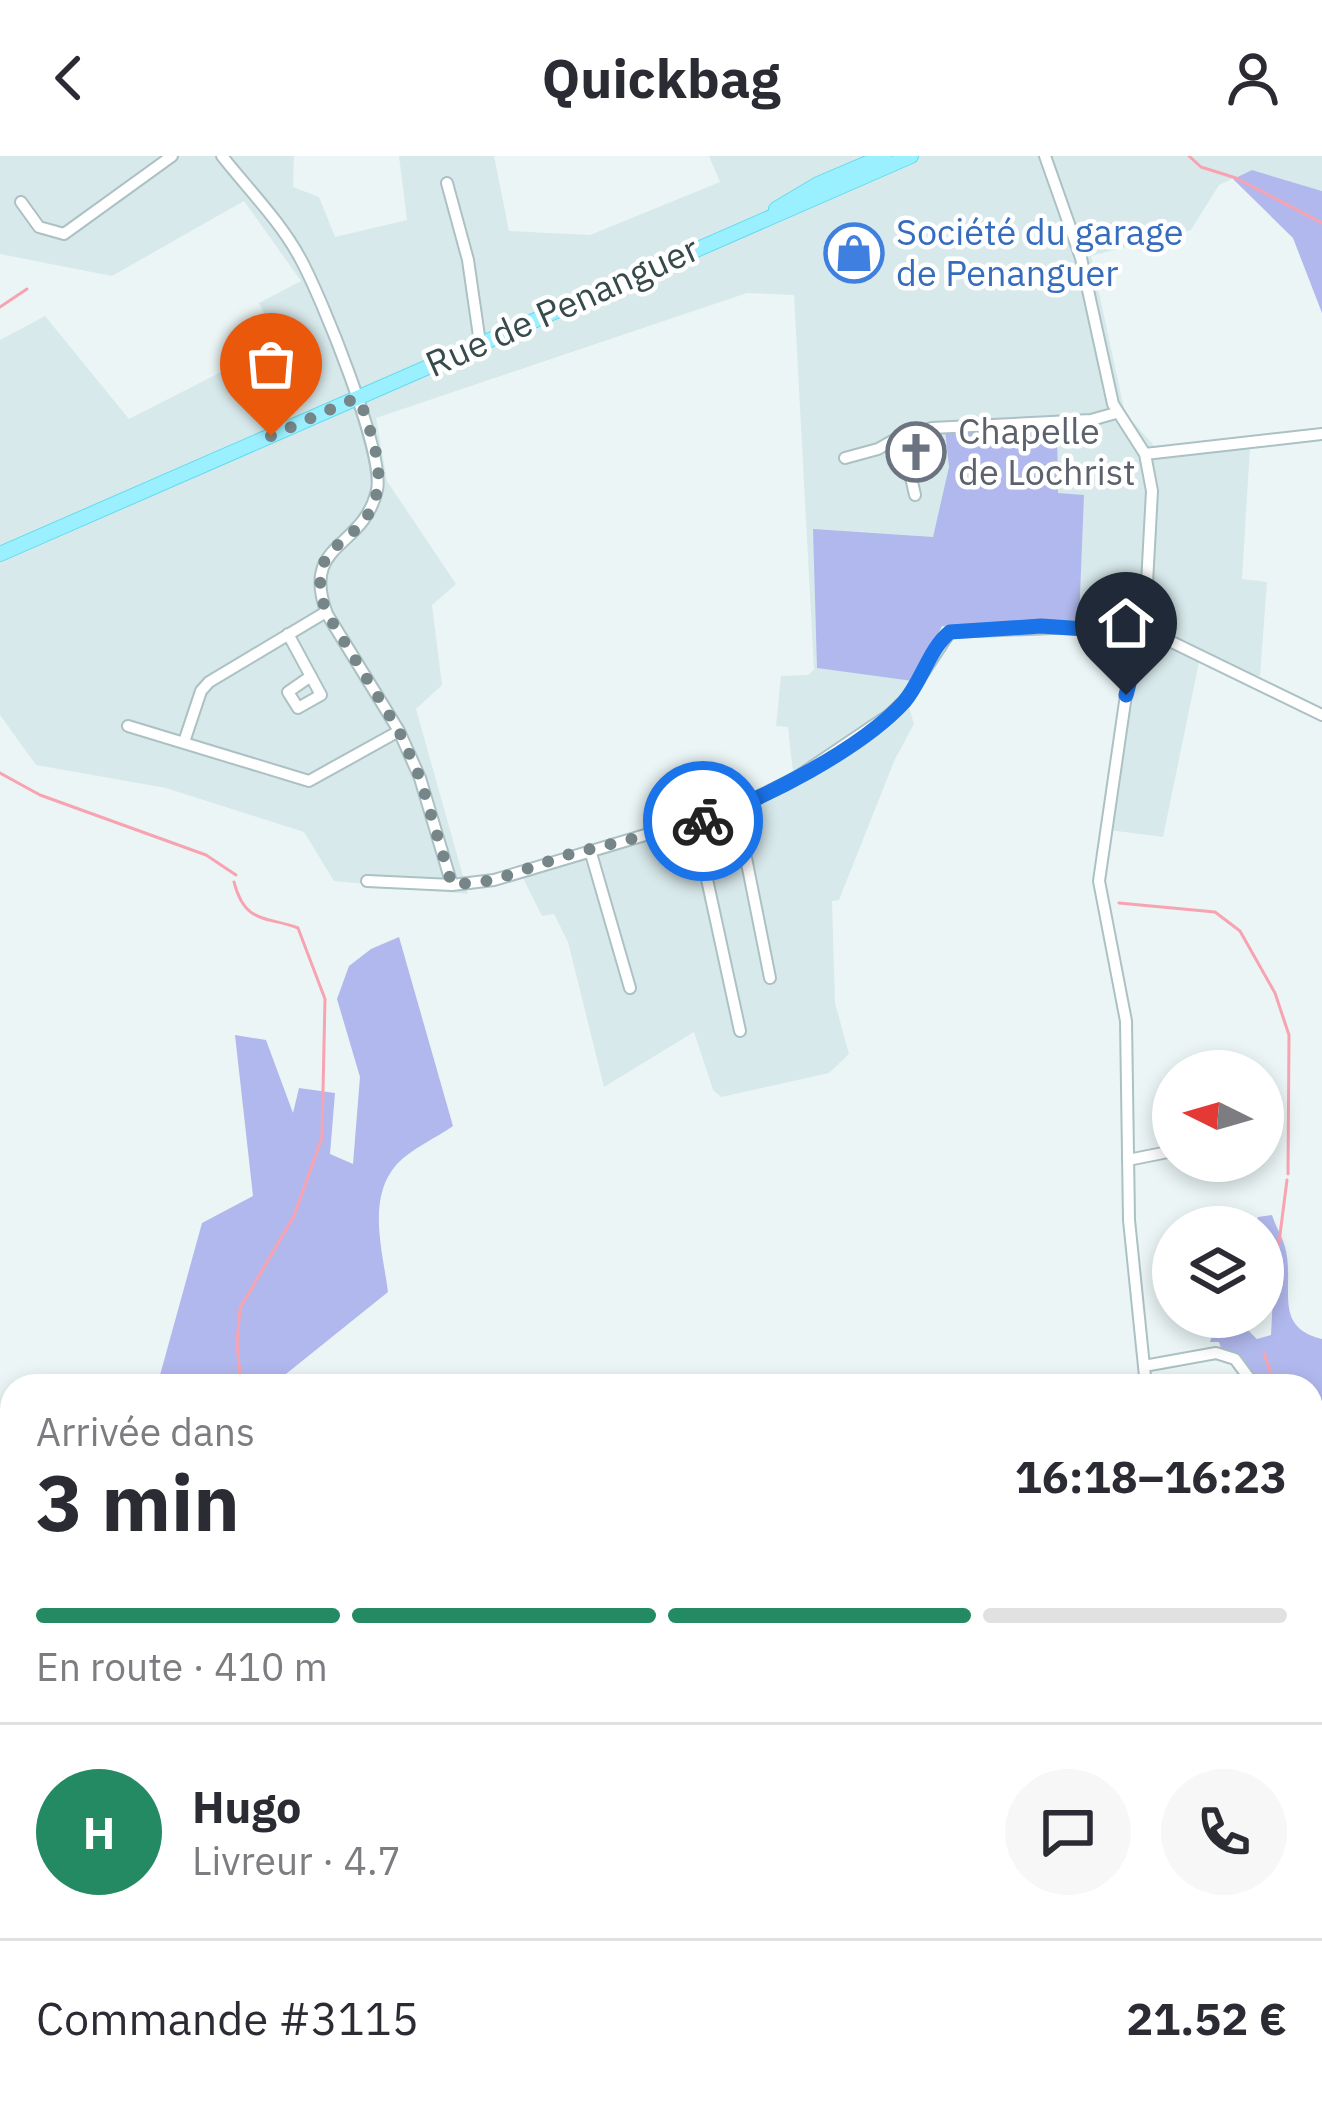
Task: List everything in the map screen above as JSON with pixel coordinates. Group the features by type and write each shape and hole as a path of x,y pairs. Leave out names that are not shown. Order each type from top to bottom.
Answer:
{"main road":[{"name":"Rue de Penanguer","path":"767,215 818,184 884,156"},
{"name":"Rue de Penanguer","path":"0,554 911,156"}],"street":[{"path":"21,202 39,227 64,234 172,156"},
{"path":"222,156 300,256 371,438 378,486 361,526 323,558 317,574 326,612 399,731 420,778 452,885"},
{"path":"1045,156 1081,257 1116,413 1145,454 1153,529 1142,633 1119,730 1099,881 1126,1021 1133,1297 1145,1374"},
{"path":"447,183 468,260 480,343"},
{"path":"845,458 932,428 1091,419 1116,413"},
{"path":"910,473 921,472 932,428"},
{"path":"1145,454 1322,434"},
{"path":"901,436 915,495"},
{"path":"184,742 208,682 326,612"},
{"path":"367,881 452,885 494,880 695,824 736,808 784,785 889,715 905,700 950,632 1077,627 1142,633 1322,716"},
{"path":"288,634 311,676"},
{"path":"128,726 309,781 399,731"},
{"path":"736,808 770,978"},
{"path":"695,824 740,1031"},
{"path":"590,850 630,988"},
{"path":"1128,1160 1152,1155"},
{"path":"1144,1366 1216,1353 1235,1359 1246,1374"}],"shaded area":[{"path":"0,156 294,156 293,187 319,197 335,237 407,220 399,156 494,156 509,231 590,235 720,182 709,156 1322,156 1322,191 1252,170 1219,185 1191,230 1091,256 1125,413 1157,449 1250,447 1242,579 1267,582 1260,676 1199,662 1163,837 1109,830 1143,640 942,627 905,694 914,724 895,759 839,900 832,901 835,1003 849,1054 829,1073 721,1097 713,1090 694,1032 604,1087 568,942 554,914 542,916 517,866 708,813 793,772 788,727 776,726 781,676 808,675 814,670 794,295 747,293 376,418 387,481 456,584 432,605 442,685 416,709 468,894 334,881 304,832 166,788 36,765 0,715 0,340 45,316 129,419 278,343 259,303 301,281 244,201 112,276 0,254"},
{"path":"1252,170 1322,191 1322,313 1293,238 1233,179"},
{"path":"1057,429 1058,493 1084,495 1079,620 942,626 913,681 817,668 813,529 933,537 949,467 945,430"},
{"path":"399,937 453,1126 397,1164 382,1193 379,1226 388,1292 286,1374 160,1374 202,1223 253,1196 235,1035 266,1040 293,1113 299,1088 335,1093 330,1154 353,1164 360,1077 337,999 349,966 371,949"},
{"path":"1284,1242 1291,1316 1297,1326 1322,1339 1322,1374 1244,1374 1235,1355 1219,1342 1210,1342 1211,1338 1284,1338"}],"waterway":[{"path":"1189,156 1201,167 1236,178 1322,223"},
{"path":"0,307 27,289"},
{"path":"0,773 40,795 206,855 236,875"},
{"path":"234,882 251,912 298,928 325,999 322,1137 294,1216 240,1308 240,1374"},
{"path":"1119,903 1215,912 1240,931 1275,993 1289,1035 1288,1174"},
{"path":"1284,1206 1287,1180"},
{"path":"1264,1353 1271,1374"}],"way so far":[{"path":"271,436 356,398 361,403 378,486 361,526 323,558 317,574 319,591 326,612 399,731 420,778 452,885 494,880 567,855 703,821"}],"place":[{"name":"Société du garage de Penanguer","path":"854,253"},
{"name":"Chapelle de Lochrist","path":"916,452"}],"route":[{"path":"703,821 784,785 875,726 905,700 940,640 950,632 1041,626 1129,632 1141,637 1126,695"}]}
